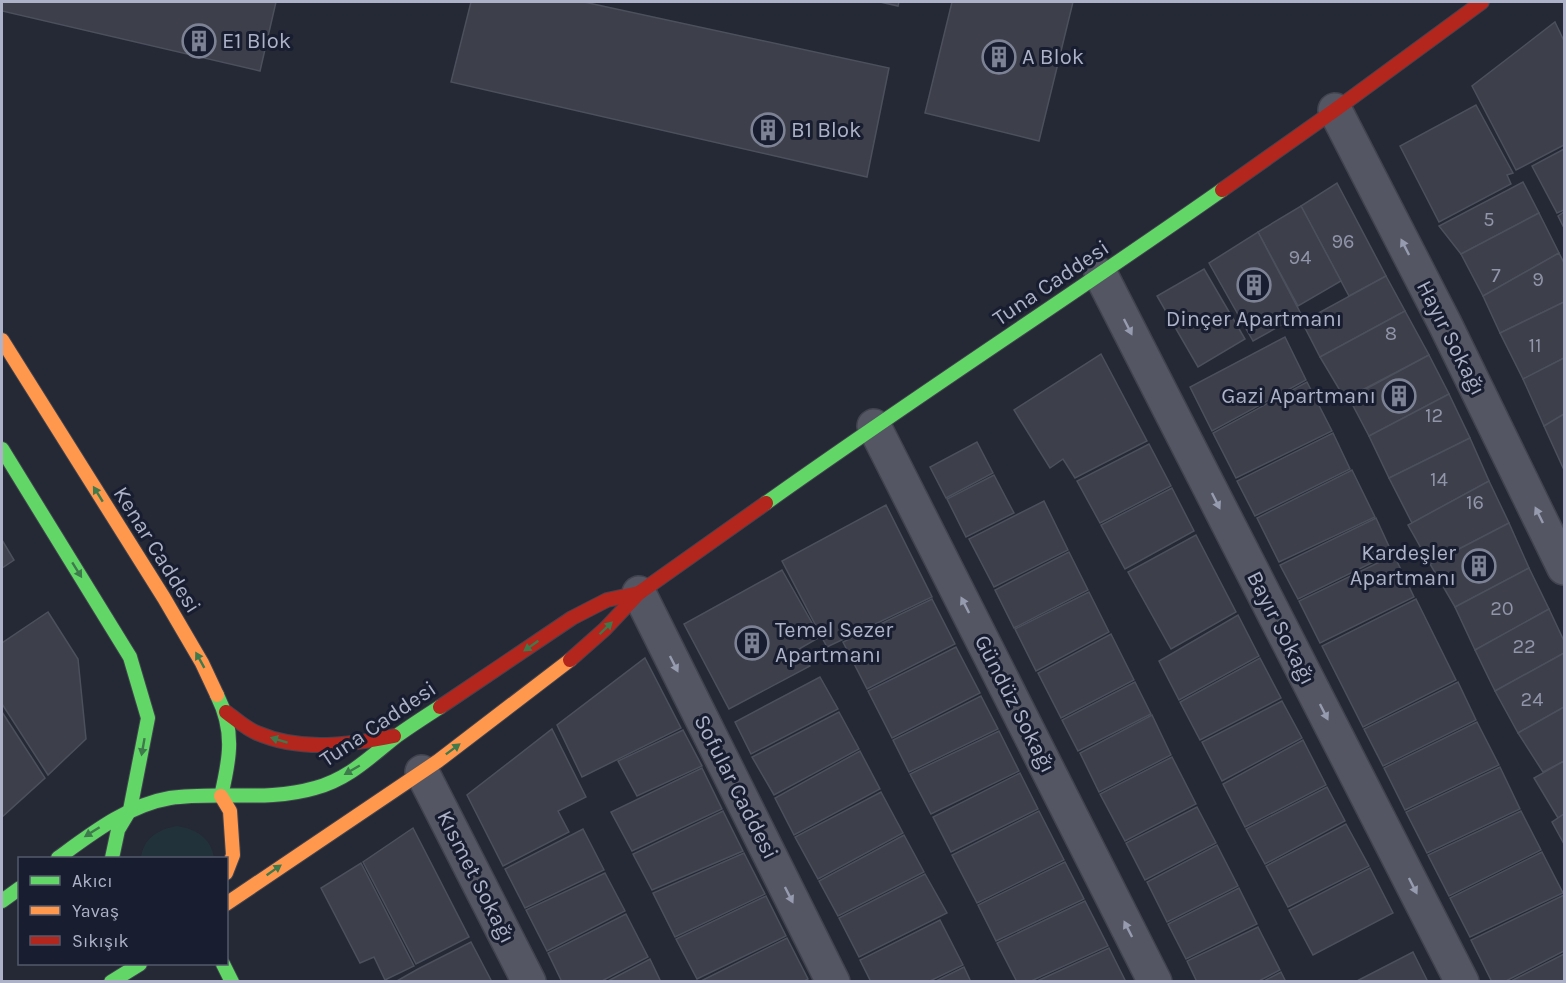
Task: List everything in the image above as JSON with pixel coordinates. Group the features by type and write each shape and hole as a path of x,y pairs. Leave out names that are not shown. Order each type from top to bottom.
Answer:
{"main road":[{"name":"Tuna Caddesi","path":"228,903 311,844 422,772 544,682 586,648 639,593 874,426 1101,275 1335,110 1482,2"},
{"name":"Kenar Caddesi","path":"2,340 164,598 202,663 226,712 229,727 229,762 221,796"},
{"path":"2,449 130,657 148,718 130,810 118,830 112,857"},
{"name":"Tuna Caddesi","path":"59,857 88,834 130,810 162,800 193,796 295,793 328,784 373,758 398,735 572,618 607,600 639,593"},
{"path":"226,712 256,733 294,744 323,746 358,744 398,735"},
{"path":"221,796 230,811 233,855 228,868"},
{"path":"2,901 18,889"},
{"path":"111,981 137,965"},
{"path":"224,965 232,981"}],"street":[{"name":"Hayır Sokağı","path":"1335,110 1440,314 1564,568"},
{"name":"Bayır Sokağı","path":"1101,275 1461,981"},
{"name":"Gündüz Sokağı","path":"874,426 1155,981"},
{"name":"Sofular Caddesi","path":"639,593 832,981"},
{"name":"Kısmet Sokağı","path":"422,772 529,981"}],"shaded area":[{"path":"177,826 196,832 210,845 214,857 141,857 149,840 164,829"}],"building":[{"name":"E1 Blok","path":"2,2 276,2 260,71 2,11"},
{"name":"B1 Blok","path":"471,2 584,2 889,68 867,177 451,82"},
{"path":"880,2 899,2 898,6"},
{"name":"A Blok","path":"952,2 1073,2 1039,141 925,113"},
{"path":"1555,22 1564,41 1564,145 1516,170 1472,86"},
{"path":"1476,105 1513,173 1507,175 1511,184 1439,222 1400,146"},
{"path":"1564,149 1564,210 1557,213 1532,166"},
{"path":"1523,182 1539,213 1461,254 1439,226"},
{"path":"1337,183 1386,276 1349,296 1301,206"},
{"path":"1301,206 1341,281 1298,306 1258,232"},
{"path":"1564,212 1564,228 1558,216"},
{"path":"1539,213 1559,253 1483,296 1461,254"},
{"name":"Dinçer Apartmanı","path":"1258,232 1301,314 1253,341 1209,263"},
{"path":"1559,253 1564,263 1564,302 1500,333 1483,296"},
{"path":"1204,269 1245,339 1198,367 1157,296"},
{"path":"1386,276 1405,311 1320,357 1302,322"},
{"path":"1564,302 1564,358 1523,379 1500,333"},
{"path":"1405,311 1429,355 1345,399 1320,357"},
{"path":"1285,337 1306,380 1212,431 1190,387"},
{"path":"1101,354 1147,441 1075,478 1063,459 1050,468 1014,410"},
{"name":"Gazi Apartmanı","path":"1429,355 1449,394 1369,436 1349,398"},
{"path":"1564,358 1564,414 1544,426 1523,379"},
{"path":"1307,382 1332,431 1236,478 1213,433"},
{"path":"1449,394 1470,438 1389,478 1369,436"},
{"path":"1564,414 1564,470 1544,426"},
{"path":"1333,433 1350,469 1255,516 1237,481"},
{"path":"1470,438 1489,481 1412,523 1389,478"},
{"path":"977,442 993,473 946,498 930,467"},
{"path":"1149,444 1171,486 1100,523 1077,481"},
{"path":"1352,470 1375,517 1279,562 1257,518"},
{"path":"994,475 1014,513 966,537 947,499"},
{"path":"1489,481 1509,523 1430,564 1408,525"},
{"path":"1172,488 1194,531 1125,569 1101,525"},
{"path":"1044,501 1068,550 994,587 969,539"},
{"path":"886,505 932,597 827,647 782,561"},
{"path":"1376,518 1392,553 1298,599 1280,565"},
{"name":"Kardeşler Apartmanı","path":"1509,523 1529,568 1455,607 1430,564"},
{"path":"1196,535 1236,612 1171,649 1128,572"},
{"path":"2,540 14,560 2,568"},
{"path":"1069,552 1088,590 1014,628 995,590"},
{"path":"1394,555 1414,597 1320,643 1299,601"},
{"path":"1529,568 1549,609 1475,650 1455,607"},
{"name":"Temel Sezer Apartmanı","path":"782,570 820,637 799,649 810,666 729,709 684,624"},
{"path":"1089,592 1109,632 1036,671 1015,629"},
{"path":"932,599 955,644 867,689 843,642"},
{"path":"1416,599 1456,680 1363,727 1322,646"},
{"path":"1549,609 1564,641 1564,653 1495,691 1475,650"},
{"path":"48,612 78,659 86,739 48,775 2,704 2,643"},
{"path":"1238,615 1259,656 1179,700 1159,661"},
{"path":"1111,634 1134,680 1061,718 1038,673"},
{"path":"956,647 980,693 892,738 868,691"},
{"path":"1564,653 1564,707 1518,733 1495,691"},
{"path":"645,658 681,728 582,777 557,725"},
{"path":"1260,658 1281,698 1200,740 1180,702"},
{"path":"820,677 838,709 751,754 735,722"},
{"path":"1135,682 1151,714 1078,751 1062,720"},
{"path":"1458,682 1476,720 1383,766 1364,729"},
{"path":"981,696 998,729 909,772 893,740"},
{"path":"1282,701 1302,738 1222,781 1202,742"},
{"path":"1564,707 1564,761 1543,772 1518,733"},
{"path":"2,712 45,778 2,817"},
{"path":"839,712 859,749 774,795 752,757"},
{"path":"1152,715 1171,755 1099,792 1080,753"},
{"path":"1477,722 1499,765 1405,810 1384,768"},
{"path":"552,729 586,797 558,811 569,832 503,866 467,795"},
{"path":"683,730 702,766 637,796 618,761"},
{"path":"999,731 1019,771 931,814 910,774"},
{"path":"1303,740 1326,785 1245,827 1223,784"},
{"path":"860,751 880,789 794,835 775,798"},
{"path":"1172,757 1196,804 1125,841 1100,794"},
{"path":"1564,761 1564,814 1558,818 1534,778"},
{"path":"1500,767 1520,809 1427,853 1406,812"},
{"path":"702,768 722,809 632,851 611,812"},
{"path":"1020,773 1038,809 951,852 933,817"},
{"path":"1327,787 1345,821 1265,864 1246,829"},
{"path":"881,792 903,833 818,879 795,837"},
{"path":"1197,807 1216,843 1145,880 1126,843"},
{"path":"723,811 743,851 652,890 633,854"},
{"path":"1039,811 1064,860 977,903 952,855"},
{"path":"1521,811 1541,850 1449,896 1428,855"},
{"path":"1564,814 1564,844 1552,822"},
{"path":"1346,824 1369,866 1288,907 1266,866"},
{"path":"413,828 469,937 416,964 363,862"},
{"path":"583,829 604,870 525,908 505,869"},
{"path":"904,835 924,872 838,916 819,881"},
{"path":"1217,845 1238,886 1167,922 1147,882"},
{"path":"1542,852 1563,893 1470,937 1450,898"},
{"path":"744,853 765,894 675,937 653,893"},
{"path":"1065,862 1084,899 996,941 978,905"},
{"path":"361,863 414,966 385,980 374,957 360,963 321,888"},
{"path":"1370,868 1393,913 1313,955 1289,910"},
{"path":"605,873 625,911 547,951 526,910"},
{"path":"925,874 947,913 859,957 839,918"},
{"path":"1239,888 1257,924 1186,959 1168,924"},
{"path":"1564,895 1564,951 1504,982 1492,982 1471,940"},
{"path":"766,896 786,936 697,979 676,939"},
{"path":"1085,901 1108,946 1029,982 1017,982 997,943"},
{"path":"626,914 648,957 600,982 562,982 548,953"},
{"path":"940,920 963,965 928,982 871,982 860,960"},
{"path":"1258,927 1280,970 1257,982 1197,982 1187,961"},
{"path":"787,938 808,979 803,982 699,982"},
{"path":"471,942 492,982 395,982 418,969"},
{"path":"1109,948 1126,982 1035,982"},
{"path":"1413,952 1428,982 1355,982"},
{"path":"1564,954 1564,982 1509,982"},
{"path":"650,959 661,982 606,982"},
{"path":"964,967 971,982 934,982"},
{"path":"1281,972 1286,982 1262,982"}],"traffic: fast":[{"path":"766,503 1222,190"},
{"path":"2,449 130,657 148,718 130,810 118,830 112,857"},
{"path":"217,695 223,708 229,733 227,769 221,796"},
{"path":"59,857 111,822 154,802 188,796 279,794 327,784 349,773 398,735 440,707"},
{"path":"2,901 18,889"},
{"path":"111,982 138,965"},
{"path":"224,965 232,982"}],"traffic: slow":[{"path":"2,340 164,598 202,663 217,695"},
{"path":"228,903 438,761 570,660"},
{"path":"221,796 230,811 233,855 228,868"}],"traffic: jam":[{"path":"1222,190 1482,2"},
{"path":"570,660 605,629 639,593 766,503"},
{"path":"440,707 572,618 607,600 639,593"},
{"path":"226,712 253,731 291,743 342,744 394,736"}],"place":[{"name":"E1 Blok","path":"199,41"},
{"name":"A Blok","path":"999,57"},
{"name":"B1 Blok","path":"768,130"},
{"name":"Dinçer Apartmanı","path":"1254,285"},
{"name":"Gazi Apartmanı","path":"1399,396"},
{"name":"Kardeşler Apartmanı","path":"1479,566"},
{"name":"Temel Sezer Apartmanı","path":"752,643"}]}
